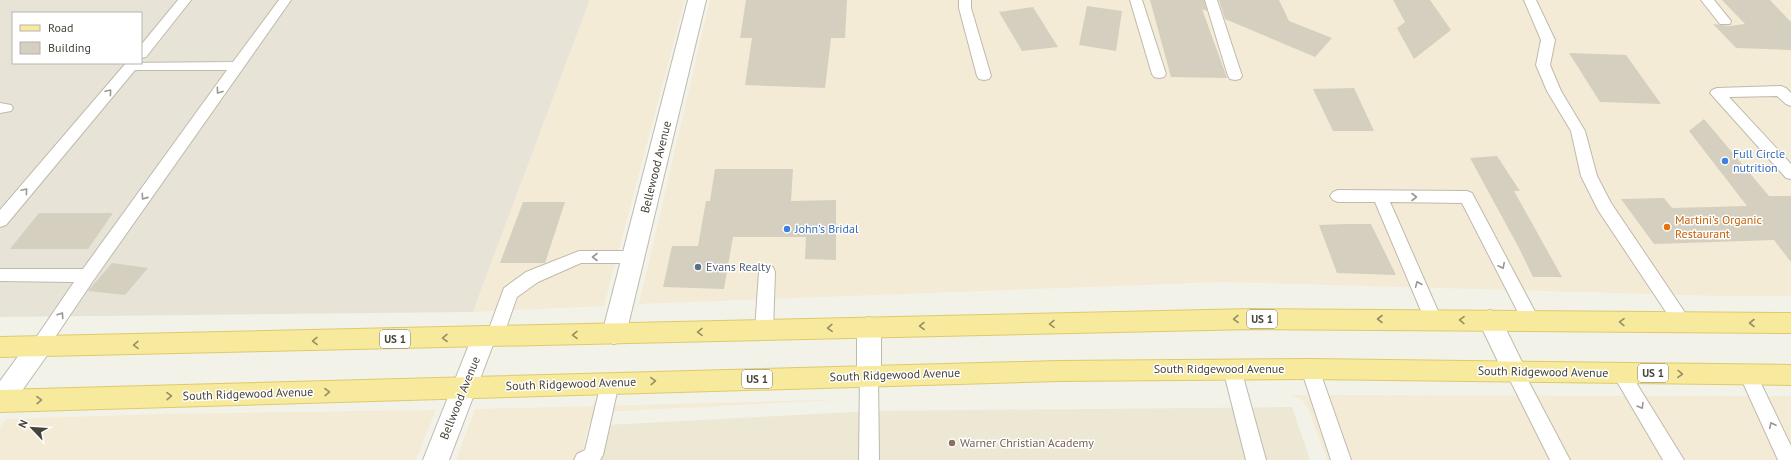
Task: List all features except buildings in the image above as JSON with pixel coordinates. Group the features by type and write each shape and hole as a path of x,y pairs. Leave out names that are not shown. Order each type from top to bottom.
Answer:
{"main road":[{"name":"US 1","path":"0,347 490,337 1253,318 1791,323"},
{"name":"South Ridgewood Avenue","path":"0,401 1058,370 1310,369 1791,375"}],"street":[{"name":"Bellewood Avenue","path":"614,334 698,0"},
{"path":"1490,320 1515,372"},
{"path":"869,327 869,376"},
{"name":"Bellwood Avenue","path":"436,460 464,388 490,337"},
{"path":"0,401 39,347"}],"lane":[{"path":"142,53 185,0"},
{"path":"39,347 87,276 285,0"},
{"path":"965,0 965,8 984,76"},
{"path":"1136,0 1159,74"},
{"path":"1211,0 1235,76"},
{"path":"1530,0 1548,40 1543,66 1554,91 1578,131 1592,182 1604,206 1682,322"},
{"path":"1707,0 1725,21"},
{"path":"0,221 132,64 238,66"},
{"path":"1791,101 1781,91 1717,93 1791,174"},
{"path":"1338,196 1466,197 1531,321"},
{"path":"1380,196 1433,320"},
{"path":"490,337 510,293 532,277 580,257 634,257"},
{"path":"764,330 767,272"},
{"path":"0,275 87,276"},
{"path":"1232,369 1256,460"},
{"path":"1310,369 1341,460"},
{"path":"1515,372 1560,460"},
{"path":"1621,373 1674,460"},
{"path":"1748,374 1788,460"},
{"path":"869,376 869,460"},
{"path":"584,460 594,455 610,382"}],"shaded area":[{"path":"0,0 590,0 473,312 0,317"},
{"path":"590,0 685,0 604,306 473,312"},
{"path":"710,0 1791,0 1791,296 1721,296 1222,282 639,304"},
{"path":"1292,395 1791,396 1791,460 1327,460 1308,408 1302,400"},
{"path":"855,399 605,412 595,416 589,424 580,460 456,460 475,409"},
{"name":"Warner Christian Academy","path":"1292,407 1310,460 597,460 605,425 873,411"},
{"path":"436,410 416,460 0,460 0,427 6,419 158,414"}],"place":[{"name":"Full Circle nutrition","path":"1725,161"},
{"name":"Martini's Organic Restaurant","path":"1667,227"},
{"name":"John's Bridal","path":"787,229"},
{"name":"Evans Realty","path":"698,267"},
{"name":"Warner Christian Academy","path":"952,443"}]}
